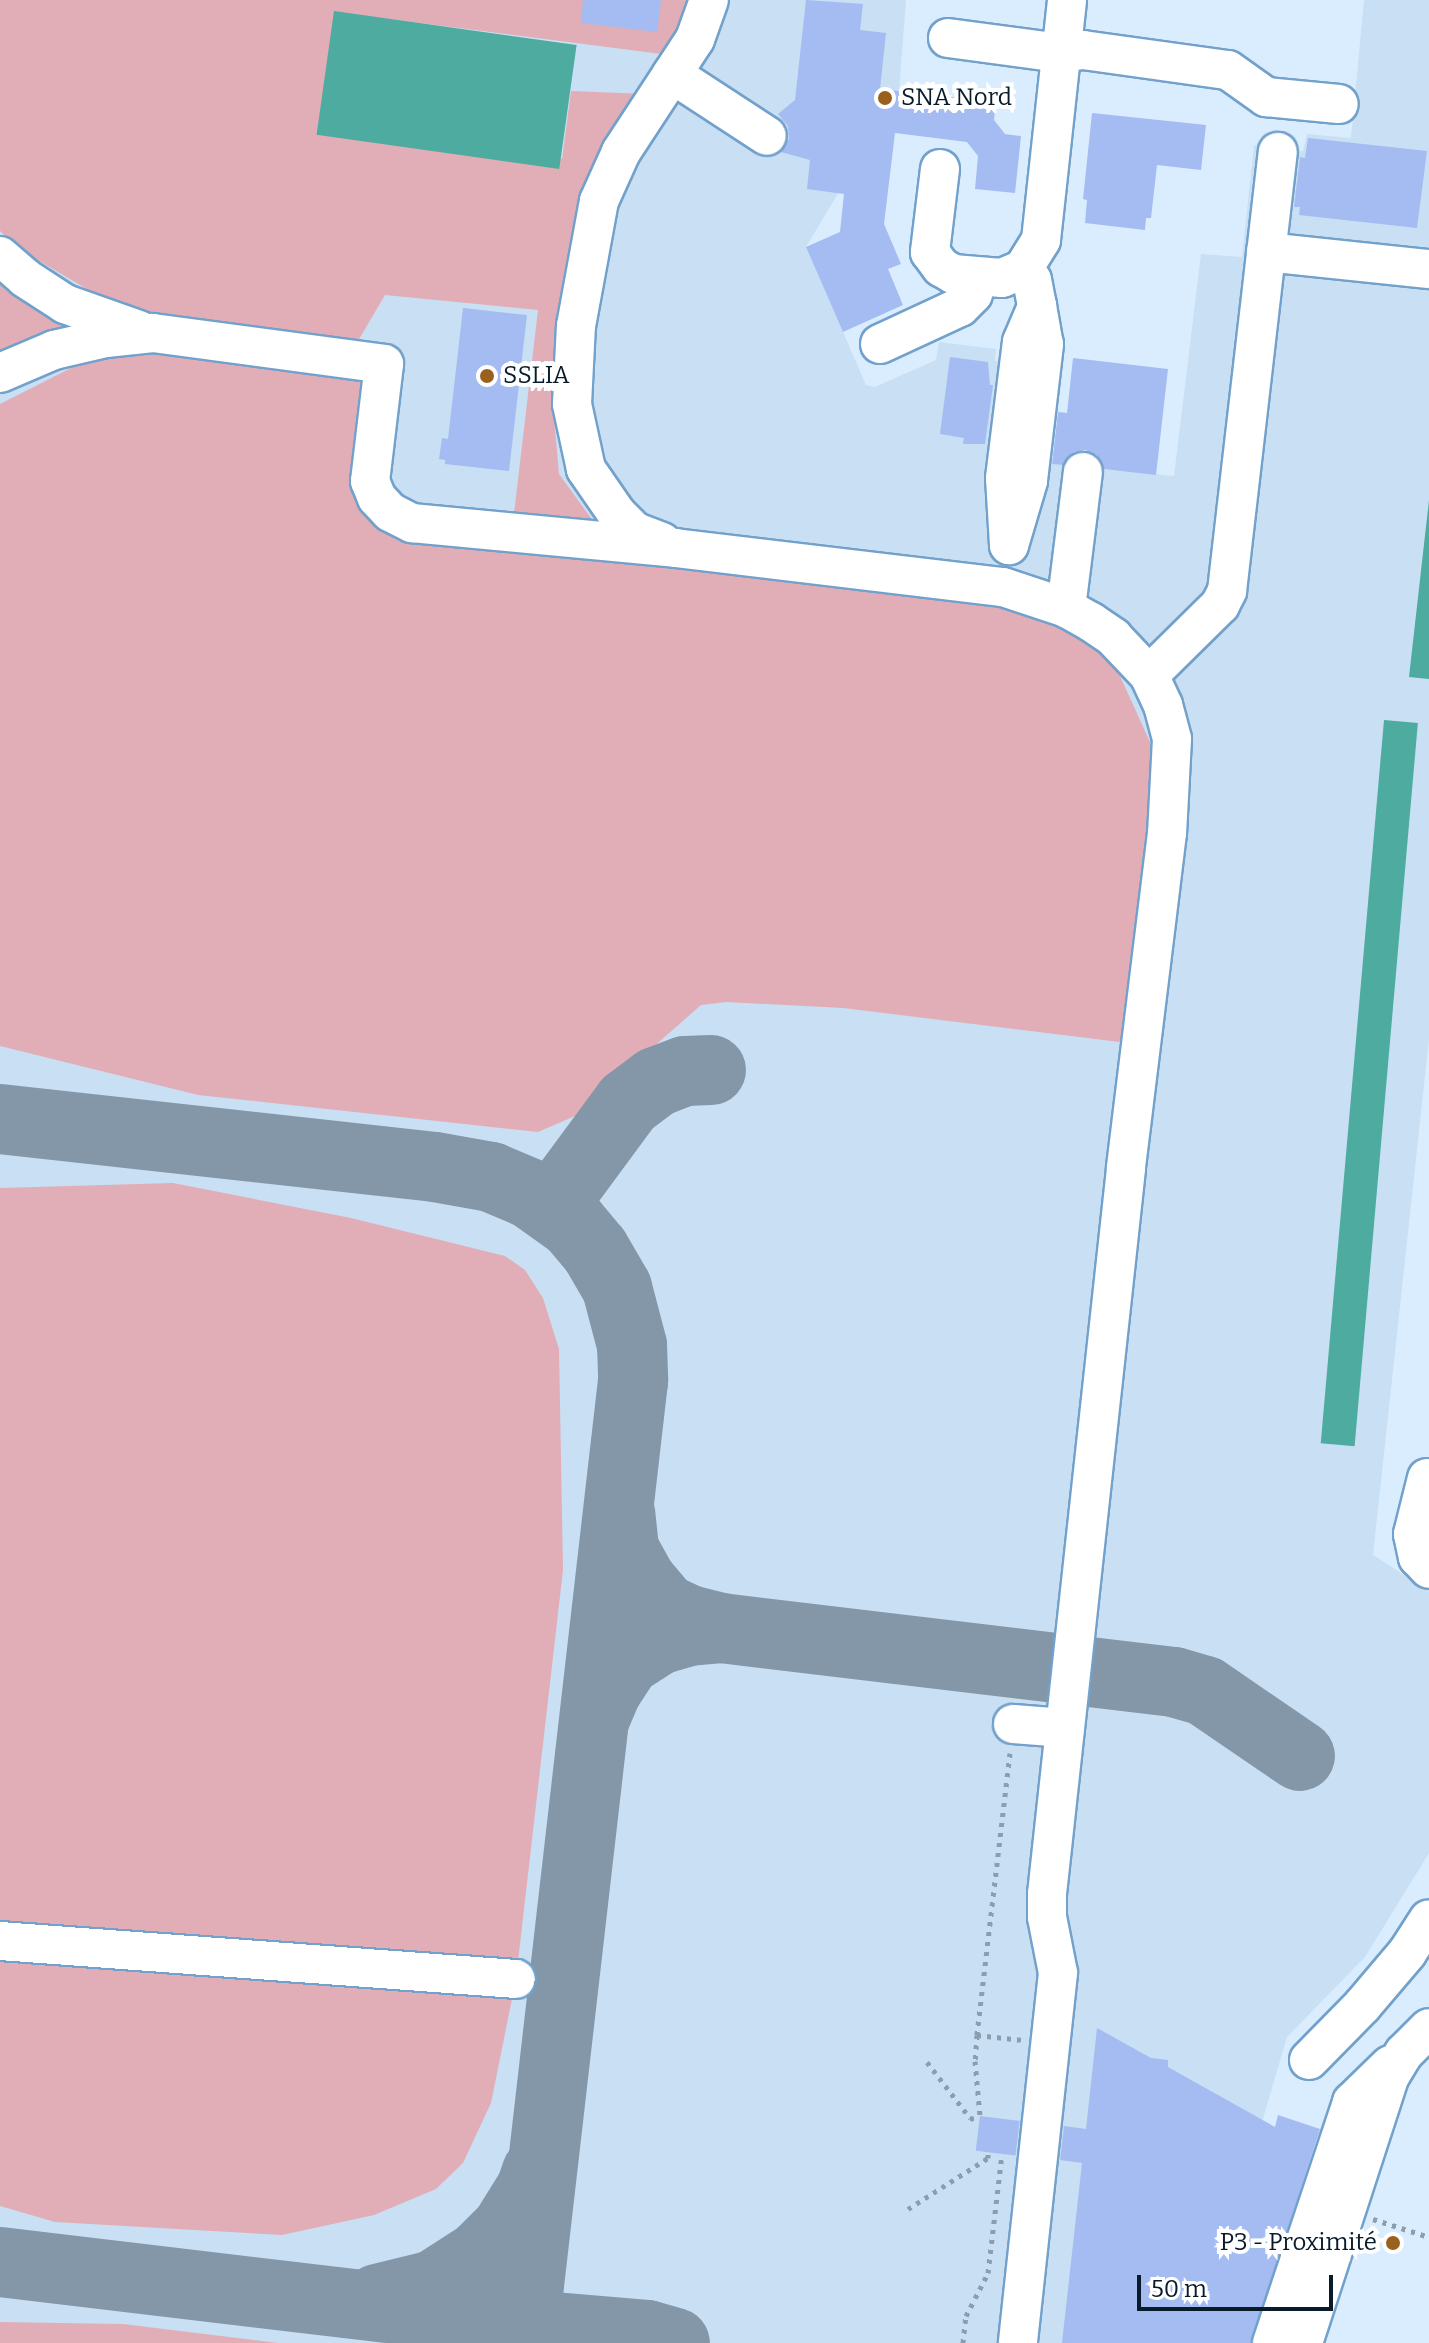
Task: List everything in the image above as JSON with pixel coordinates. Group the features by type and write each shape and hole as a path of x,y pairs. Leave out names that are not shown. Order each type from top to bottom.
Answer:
{"lane":[{"path":"675,548 634,531 617,514 586,469 572,404 576,326 599,201 621,152 695,39 709,0"},
{"path":"940,169 930,252 941,267 953,274 976,278 1002,278 1023,269 1041,240 1067,0"},
{"path":"948,38 1061,53 1083,50 1228,70 1266,97 1339,104"},
{"path":"672,74 767,136"},
{"path":"1149,675 1220,605 1227,591 1278,152"},
{"path":"1266,252 1429,269"},
{"path":"0,256 25,278 65,304 107,321 153,333 384,364 370,481 377,498 390,512 412,523 675,548 1003,587 1066,608 1113,637 1149,675 1163,705 1172,739 1167,833 1047,1894 1047,1917 1058,1973 1018,2343"},
{"path":"1003,587 1009,545 1005,478 1022,342 1037,306 1032,280 1023,269"},
{"path":"880,344 960,307 973,294 976,278"},
{"path":"0,373 54,350 106,338 153,333"},
{"path":"1066,608 1083,472"},
{"path":"1428,1493 1422,1531 1429,1544"},
{"path":"1428,1493 1413,1534 1418,1557 1429,1569"},
{"path":"1013,1724 1065,1728"},
{"path":"1309,2060 1362,2006 1407,1953 1429,1919"},
{"path":"0,1941 516,1979"},
{"path":"1272,2343 1352,2102 1371,2080 1417,2040"},
{"path":"1303,2343 1390,2076 1417,2040"}],"path":[{"path":"927,2062 970,2118 980,2118 975,2061 977,2035 1013,1724"},
{"path":"977,2035 1050,2044"},
{"path":"908,2209 988,2158 988,2152"},
{"path":"963,2343 966,2316 988,2273 1002,2154"},
{"path":"1368,2218 1429,2237"}],"shaded area":[{"path":"0,0 906,0 899,91 806,247 866,385 875,387 936,360 939,342 996,349 995,361 1060,368 1045,463 1174,476 1201,254 1242,257 1254,145 1303,151 1307,134 1351,138 1364,0 1429,0 1429,1039 1373,1555 1429,1591 1429,1853 1365,1957 1287,2037 1197,2343 0,2343"},
{"path":"0,0 694,0 669,55 334,12 562,159 571,91 647,94 580,209 570,249 554,417 559,474 596,525 513,522 538,310 385,295 355,346 170,321 102,298 16,247 0,231"},
{"path":"334,11 577,45 559,169 317,135"},
{"path":"0,268 98,327 0,360"},
{"path":"178,350 360,377 364,506 383,532 407,540 995,604 1059,623 1110,654 1150,742 1150,832 1128,1043 843,1008 726,1002 701,1005 575,1116 538,1132 198,1095 0,1046 0,404 77,365 129,351"},
{"path":"1429,500 1429,679 1409,677"},
{"path":"1384,720 1418,723 1355,1446 1321,1443"},
{"path":"173,1183 351,1218 505,1256 525,1270 543,1298 559,1349 563,1570 516,1979 491,2103 463,2163 436,2189 374,2215 282,2235 55,2222 0,2206 0,1188"},
{"path":"0,2322 123,2324 278,2343 0,2343"}],"building":[{"path":"583,0 661,0 657,32 581,23"},
{"path":"806,0 863,4 860,30 886,33 880,89 996,102 994,120 1005,134 1021,136 1015,193 975,189 978,156 967,142 895,133 884,224 901,264 888,269 903,305 843,332 806,247 840,232 844,194 807,189 810,160 781,152 789,138 788,126 778,114 795,100"},
{"path":"1092,113 1206,125 1201,170 1157,165 1151,218 1146,218 1145,230 1085,223 1087,200 1083,199"},
{"path":"1308,138 1427,151 1417,228 1299,215 1300,207 1294,207 1300,157 1305,158"},
{"name":"SSLIA","path":"463,308 527,315 509,471 445,464 445,460 439,459 442,438 448,439"},
{"path":"950,357 988,362 990,385 993,385 985,444 963,444 964,438 940,434"},
{"path":"1073,358 1168,369 1156,475 1104,469 1097,455 1085,450 1074,452 1063,465 1052,464 1058,412 1067,413"},
{"path":"1097,2028 1151,2058 1168,2060 1168,2067 1275,2127 1278,2115 1320,2129 1251,2343 1062,2343 1082,2163 1060,2160 1064,2126 1086,2129"},
{"path":"980,2116 1020,2121 1015,2156 976,2151"}],"taxiway":[{"path":"552,1206 628,1103 656,1082 685,1071 711,1070"},
{"path":"0,1119 435,1167 491,1177 531,1194 573,1224 595,1250 617,1288 632,1345 633,1381 528,2294 535,2343"},
{"path":"595,1718 607,1690 626,1661 658,1640 689,1631 721,1628 689,1620 665,1609 642,1582 624,1549 620,1513"},
{"path":"721,1628 1174,1682 1205,1691 1300,1756"},
{"path":"377,2299 434,2285 479,2256 506,2229 531,2189 537,2172"},
{"path":"0,2262 531,2325 647,2335 675,2343"}],"place":[{"name":"SNA Nord","path":"885,98"},
{"name":"SSLIA","path":"487,376"},
{"name":"P3 - Proximité","path":"1393,2243"}]}
